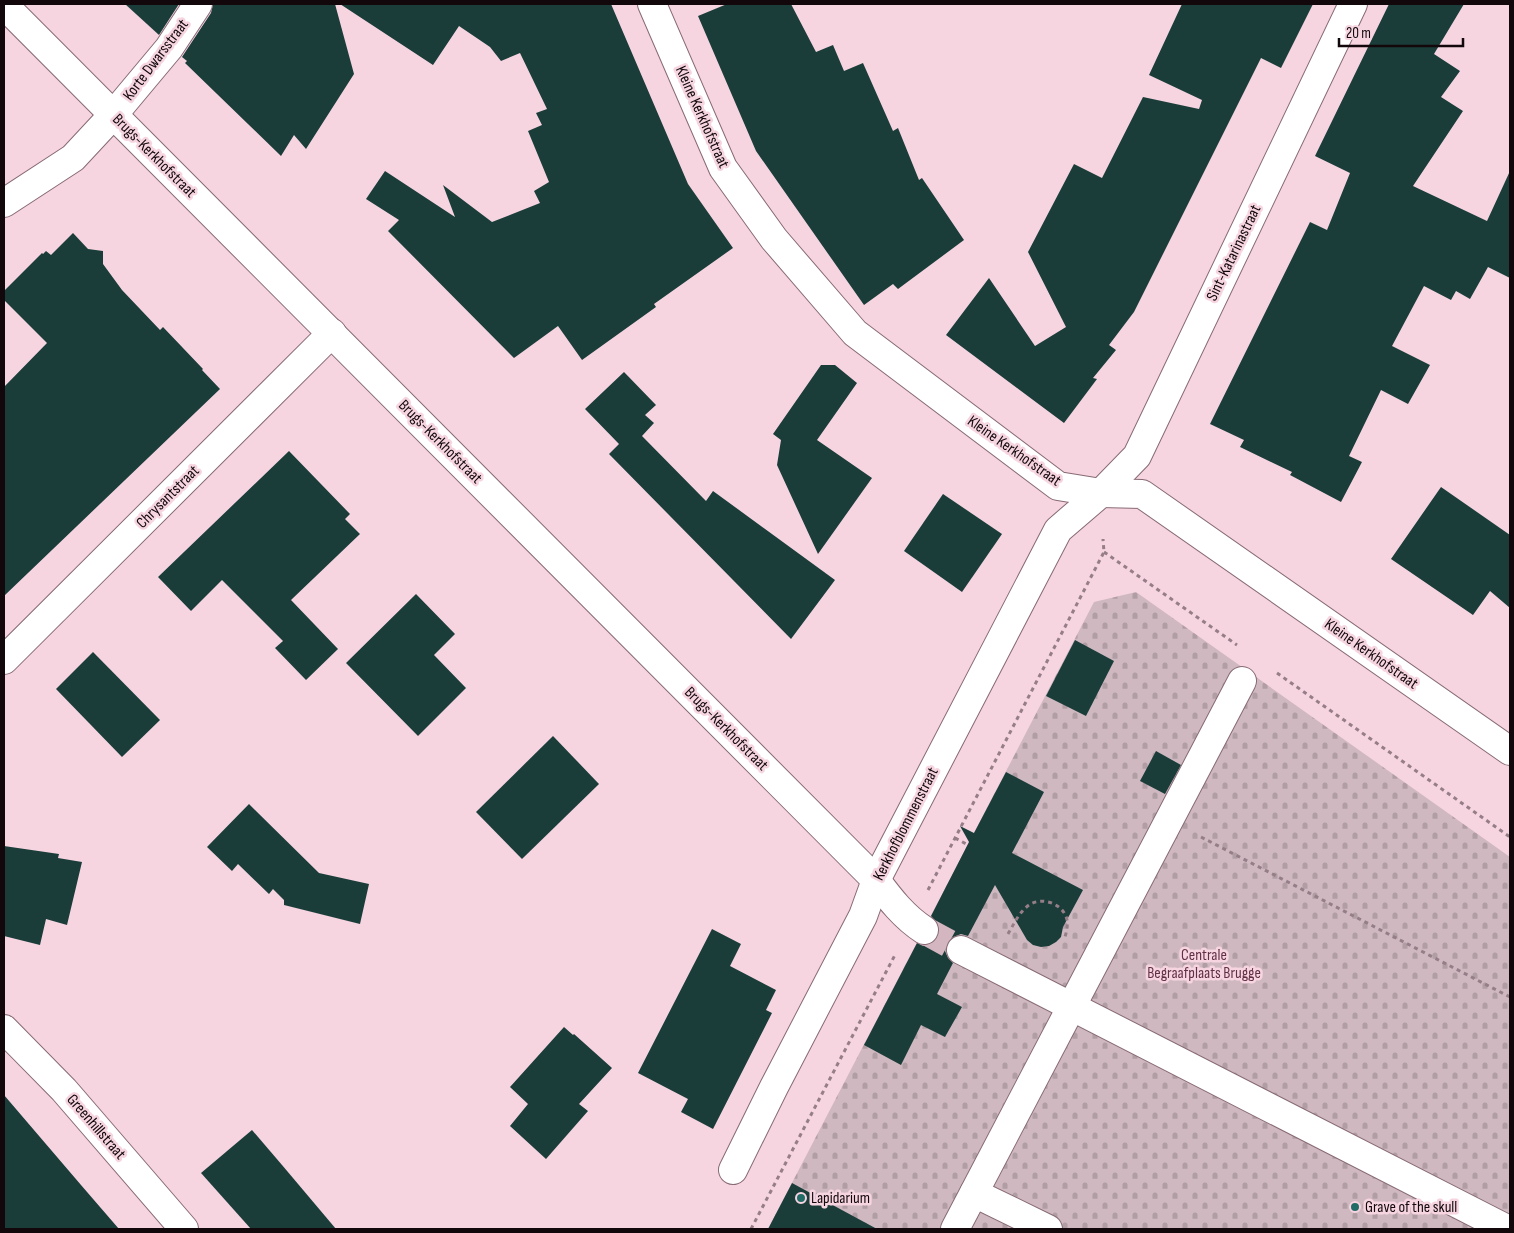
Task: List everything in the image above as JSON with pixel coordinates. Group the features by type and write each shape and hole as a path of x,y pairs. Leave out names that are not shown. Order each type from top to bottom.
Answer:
{"street":[{"name":"Korte Dwarsstraat","path":"4,203 73,158 113,115 169,48 198,4"},
{"name":"Kleine Kerkhofstraat","path":"652,4 723,168 774,239 855,333 1058,486 1101,493 1142,494 1510,751"},
{"name":"Sint-Katarinastraat","path":"1101,493 1137,456 1353,4"},
{"name":"Brugs-Kerkhofstraat","path":"4,5 876,880 891,900 918,926"},
{"name":"Chrysantstraat","path":"4,660 332,333"},
{"name":"Kerkhofblommenstraat","path":"732,1170 863,916 876,880 1058,530 1101,493"},
{"path":"955,1229 1242,681"},
{"path":"961,950 1507,1229"},
{"name":"Greenhillstraat","path":"4,1029 64,1090 184,1229"},
{"path":"974,1193 1048,1229"}],"path":[{"path":"751,1229 918,926 955,838 1104,552 1242,649"},
{"path":"1275,672 1510,837"},
{"path":"1169,821 1510,997"},
{"path":"955,838 968,845"},
{"path":"989,964 1019,915 1029,905 1045,901 1054,902 1067,918 1067,927 1043,992"}],"green space":[{"name":"Centrale Begraafplaats Brugge","path":"1136,592 1510,857 1510,1229 768,1229 1094,602"}],"building":[{"path":"125,4 179,4 159,35"},
{"path":"213,4 335,4 354,74 306,149 294,135 281,156 185,63 187,61 182,57 211,13"},
{"path":"340,4 611,4 688,184 733,248 654,304 656,307 582,360 558,326 514,358 388,231 399,220 366,199 385,171 455,217 443,185 492,222 540,203 534,191 549,182 528,131 542,125 536,113 547,109 520,53 501,61 490,47 459,26 433,65"},
{"path":"727,4 791,4 816,52 833,45 844,71 863,63 893,131 898,128 919,180 922,178 964,240 898,289 893,284 864,305 756,151 698,16"},
{"path":"1182,4 1313,4 1281,68 1261,58 1134,312 1109,345 1116,350 1093,378 1097,379 1064,423 946,335 989,278 1035,346 1066,327 1028,252 1074,164 1102,178 1143,97 1199,109 1202,100 1149,75"},
{"path":"1389,4 1464,4 1434,54 1460,71 1441,97 1463,111 1413,186 1487,221 1510,171 1510,278 1488,267 1470,299 1456,291 1451,300 1424,286 1392,346 1430,365 1408,404 1381,390 1349,456 1362,462 1341,502 1290,475 1292,472 1240,447 1244,440 1210,424 1310,222 1327,230 1350,173 1315,156"},
{"path":"73,233 88,249 103,251 103,264 122,290 160,330 163,327 220,389 4,596 4,387 47,343 4,300 4,291 42,253 46,251 51,255"},
{"path":"821,365 835,365 857,383 817,440 872,478 818,554 777,465 781,440 773,434"},
{"path":"624,372 656,405 645,415 654,423 642,436 706,501 713,491 835,580 791,639 609,454 619,444 585,409"},
{"path":"289,451 350,514 345,519 360,534 291,600 338,649 306,680 275,648 283,641 222,580 191,611 158,577"},
{"path":"1441,487 1510,535 1510,608 1490,591 1473,615 1391,559"},
{"path":"943,494 1002,534 962,592 904,551"},
{"path":"416,594 455,634 434,655 466,688 418,736 346,663"},
{"path":"1075,640 1114,661 1086,716 1046,696"},
{"path":"93,652 160,720 122,757 56,689"},
{"path":"553,736 599,784 522,859 476,812"},
{"path":"1156,751 1181,765 1165,794 1140,781"},
{"path":"1006,772 1044,792 1012,853 1083,890 1063,927 1061,937 1049,946 1041,947 1033,945 1027,940 995,885 968,936 961,934 953,937 947,943 945,951 953,963 937,994 962,1007 945,1037 921,1025 901,1065 864,1045 917,943 923,946 937,939 939,932 938,924 931,916 969,842 960,826 974,833"},
{"path":"249,804 319,873 369,884 360,924 284,905 284,900 273,889 269,894 238,864 232,871 207,847"},
{"path":"4,846 59,854 58,858 82,862 67,925 46,919 40,945 4,936"},
{"path":"712,929 741,944 730,966 776,990 766,1010 772,1013 713,1129 681,1112 688,1099 638,1073"},
{"path":"564,1027 612,1068 579,1104 588,1111 546,1159 510,1126 528,1104 510,1087"},
{"path":"4,1095 81,1185 119,1229 4,1229"},
{"path":"252,1130 336,1229 251,1229 201,1173"},
{"name":"Lapidarium","path":"792,1183 877,1229 768,1229"}],"tunnel":[{"path":"924,930 961,950"}],"place":[{"name":"Lapidarium","path":"801,1198"},
{"name":"Grave of the skull","path":"1355,1207"}]}
